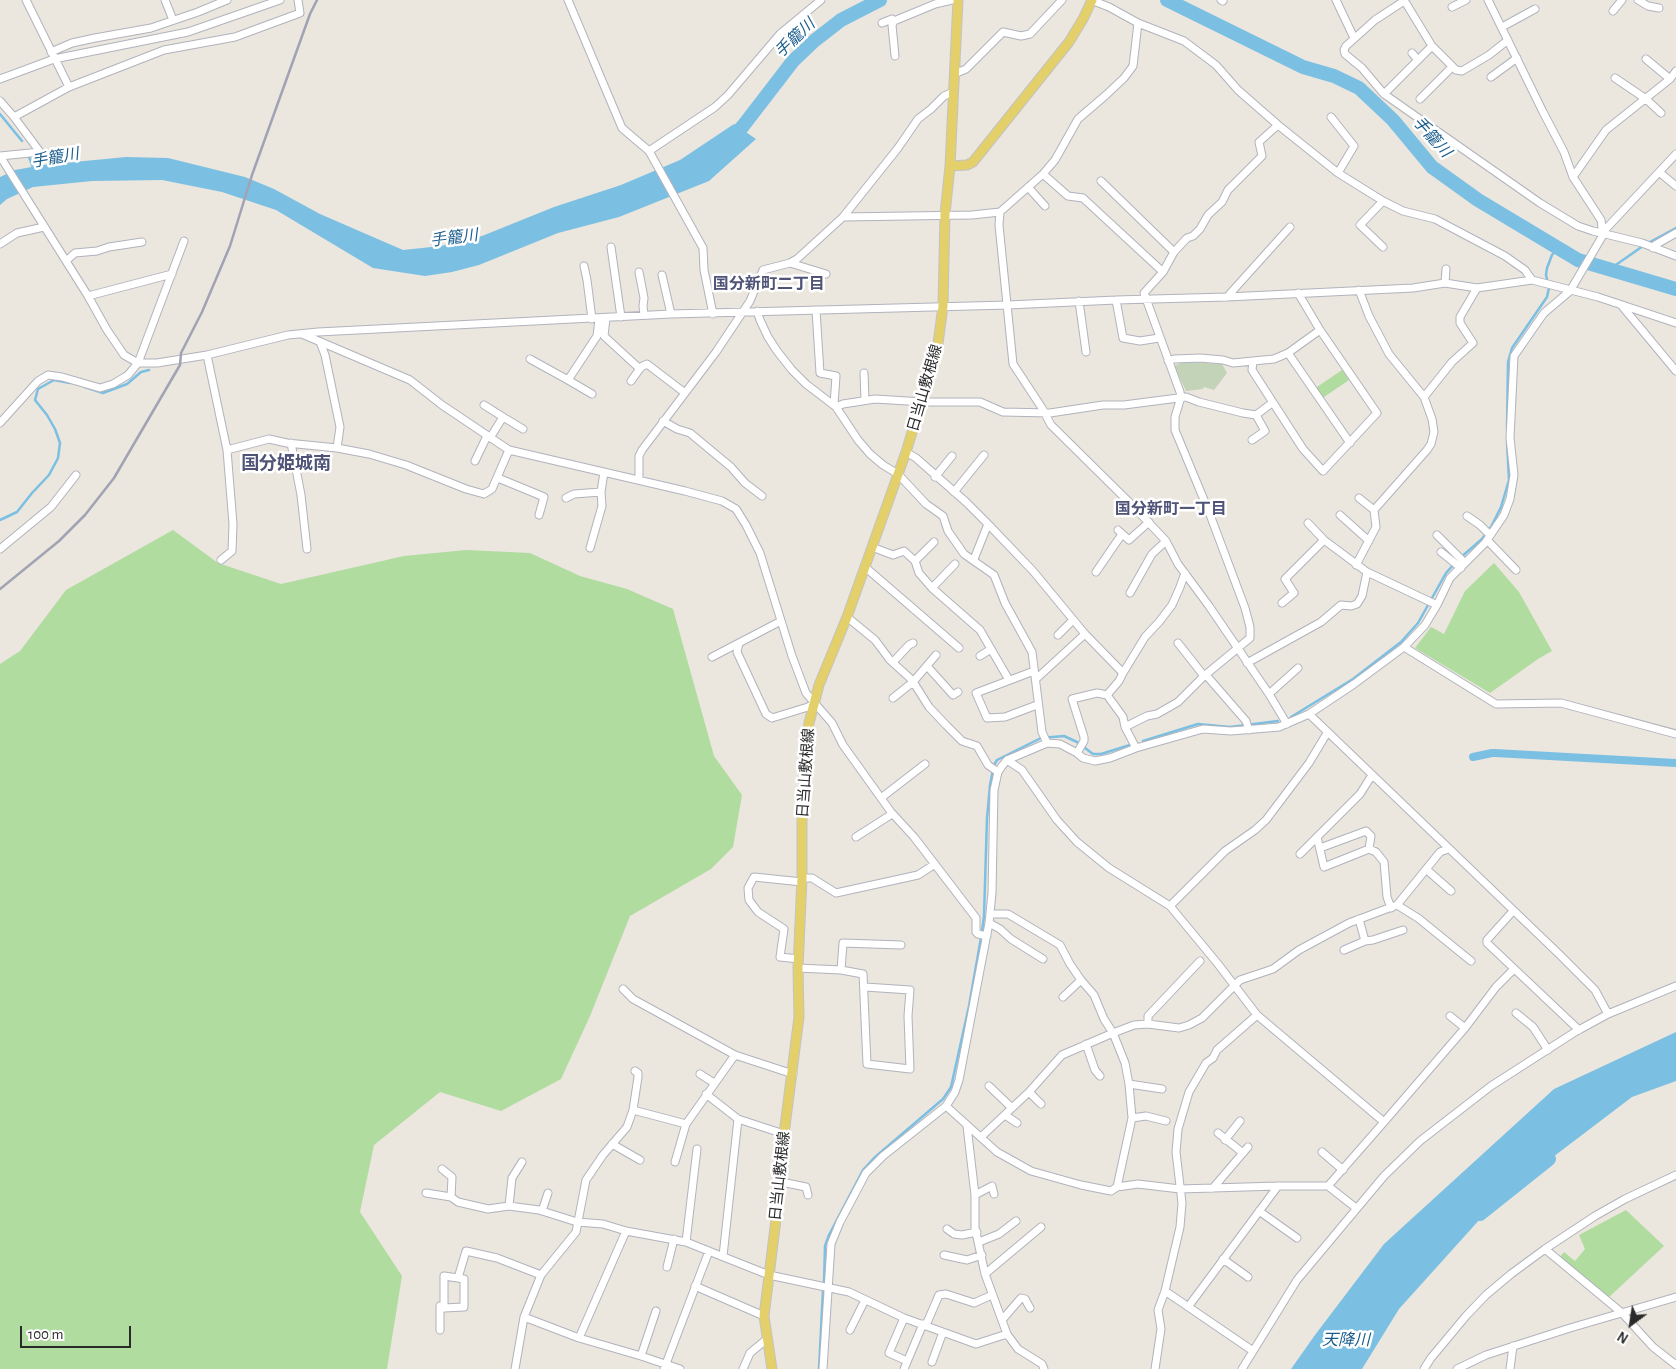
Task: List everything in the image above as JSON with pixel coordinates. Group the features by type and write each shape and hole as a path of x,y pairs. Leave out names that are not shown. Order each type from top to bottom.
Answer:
{"main road":[{"name":"日当山敷根線","path":"772,1369 764,1316 799,1018 798,963 806,742 809,723 820,685 906,452 923,402 937,351 943,306 945,214 950,166 958,0"},
{"path":"950,166 967,165 973,162 1069,42 1092,0"}],"street":[{"path":"26,0 69,87"},
{"path":"165,0 173,20"},
{"path":"0,79 53,55 72,43 150,28 198,12 226,0"},
{"path":"53,55 188,32 280,0"},
{"path":"14,117 69,87 164,50 235,37 300,13 298,0"},
{"path":"568,0 622,128 650,153 703,248 704,270 713,314"},
{"path":"650,153 715,107 728,95 780,34 822,0"},
{"path":"882,23 892,19 894,21 935,4 952,0"},
{"path":"954,74 966,69 1004,32 1021,36 1030,34 1062,0"},
{"path":"1092,0 1138,23 1184,40 1216,65 1233,85 1278,125 1338,172 1383,201 1402,210 1428,217 1449,226 1505,256 1525,270 1532,280"},
{"path":"1336,0 1354,38"},
{"path":"1508,40 1489,55 1462,71 1452,67 1432,46 1404,0 1374,20 1354,38 1346,46 1345,54 1362,68 1384,94 1540,203 1578,226 1676,256"},
{"path":"1452,7 1466,0"},
{"path":"1488,0 1564,152 1573,177 1601,220 1603,234"},
{"path":"1613,11 1622,0"},
{"path":"1638,0 1652,8 1659,8"},
{"path":"1502,26 1535,9"},
{"path":"894,21 892,25 895,56"},
{"path":"843,217 972,215 1000,212 1043,174 1055,160 1072,128 1082,114 1106,95 1124,78 1133,66 1138,23"},
{"path":"1384,94 1432,46"},
{"path":"1412,53 1418,60"},
{"path":"1491,77 1517,58"},
{"path":"1646,58 1670,79"},
{"path":"1420,99 1452,67"},
{"path":"1573,177 1606,130 1670,79 1676,71"},
{"path":"1615,78 1646,99 1661,113"},
{"path":"639,479 639,456 744,311 763,270 790,263 797,259 843,217 892,156 918,119 931,110 944,96 953,92"},
{"path":"0,101 40,152 0,156 88,296 107,330 124,355 138,363 157,363 207,355 288,335 376,329 744,311 1008,305 1228,297 1413,288 1445,283 1477,288 1532,280 1598,297 1676,323"},
{"path":"1331,117 1354,146 1338,172"},
{"path":"1125,727 1147,716 1157,714 1178,702 1250,638 1250,627 1245,608 1209,512 1175,430 1175,417 1181,397 1144,299 1144,293 1163,272 1174,252 1187,238 1200,229 1208,215 1222,202 1228,190 1262,156 1259,142 1278,125"},
{"path":"823,1369 831,1244 840,1222 861,1180 883,1156 946,1106 955,1092 959,1080 983,935 989,923 992,893 992,812 997,771 1007,760 1047,743 1060,744 1078,751 1083,758 1095,761 1204,729 1231,731 1248,726 1287,724 1309,714 1404,647 1424,625 1450,578 1488,538 1504,515 1510,499 1514,475 1510,438 1514,356 1544,313 1570,290 1603,234 1659,172 1674,159"},
{"path":"1659,172 1676,186"},
{"path":"1043,174 1068,196 1083,198 1163,272"},
{"path":"1100,181 1174,252"},
{"path":"1028,187 1045,206"},
{"path":"1382,247 1360,225 1383,201"},
{"path":"1000,212 999,225 1013,364 1051,426 1166,541 1178,564 1238,648 1287,724"},
{"path":"0,244 17,233 43,225"},
{"path":"1228,297 1290,228"},
{"path":"1648,246 1655,245 1676,233"},
{"path":"0,423 38,381 48,375 100,388 113,384 128,375 138,363 184,241"},
{"path":"66,261 75,253 97,251 109,247 142,242"},
{"path":"611,247 621,317"},
{"path":"790,263 826,274"},
{"path":"584,266 604,336 640,369"},
{"path":"1445,283 1446,269"},
{"path":"639,272 644,298 644,316"},
{"path":"88,296 172,274"},
{"path":"662,275 671,314"},
{"path":"1424,397 1452,362 1473,343 1460,323 1460,317 1477,288"},
{"path":"1359,290 1368,316 1389,354 1424,397 1434,427 1432,441 1408,473 1374,510"},
{"path":"1254,361 1252,370 1272,402 1303,449 1323,471 1376,413 1320,330 1298,293"},
{"path":"1116,300 1124,338 1140,341 1159,338"},
{"path":"1078,301 1086,352"},
{"path":"1622,306 1676,371"},
{"path":"816,310 820,373 836,376 835,406"},
{"path":"757,311 768,337 784,361 798,377 835,406 863,447 883,465 898,474 926,504 943,516 948,531 964,554 974,559 994,575 1005,603 1032,652 1042,732 1047,743"},
{"path":"568,380 597,336 599,319"},
{"path":"1168,361 1200,358 1234,363 1274,359 1288,353 1320,330"},
{"path":"302,334 410,380 509,450 639,479 722,501 736,509 746,524 760,553 801,682 815,704 832,723 843,746 892,814 936,864 976,918 976,932 983,935"},
{"path":"320,342 325,355 340,427 337,448"},
{"path":"1288,353 1350,443"},
{"path":"207,355 227,450 233,524 232,551 221,560"},
{"path":"530,359 592,394"},
{"path":"631,381 640,369 647,364 685,393"},
{"path":"864,373 865,400"},
{"path":"835,406 875,398 923,402 980,402 1003,412 1050,413 1188,397 1199,402 1243,414 1256,415 1272,402"},
{"path":"484,405 523,429"},
{"path":"1252,440 1264,431 1256,415"},
{"path":"475,461 503,417"},
{"path":"663,421 677,429 690,433 762,496"},
{"path":"227,450 269,439 291,444 337,448 369,454 406,465 480,493 490,492 498,478 509,450"},
{"path":"291,444 301,495 307,550"},
{"path":"906,452 916,458 988,524 1033,570 1085,634 1123,673"},
{"path":"935,477 952,456"},
{"path":"954,492 984,456"},
{"path":"590,548 602,506 601,492 604,472"},
{"path":"0,549 51,507 76,476"},
{"path":"498,478 544,497 539,515"},
{"path":"566,498 574,494 601,492"},
{"path":"1356,565 1377,525 1374,510 1359,498"},
{"path":"1340,516 1369,541"},
{"path":"1467,516 1480,525 1488,538 1516,570"},
{"path":"1096,572 1120,532 1130,540 1149,522"},
{"path":"1308,523 1324,540 1356,565 1436,604"},
{"path":"974,559 988,524"},
{"path":"1437,534 1462,565"},
{"path":"1282,604 1294,593 1285,579 1324,540"},
{"path":"1130,593 1152,554 1166,541"},
{"path":"915,562 934,542"},
{"path":"872,547 893,555 904,551 915,562 919,573 932,588 980,630 1009,680"},
{"path":"1441,552 1454,557"},
{"path":"932,588 955,564"},
{"path":"865,567 959,648"},
{"path":"1247,663 1321,622 1341,605 1351,606 1357,604 1362,596 1368,572"},
{"path":"1107,694 1119,681 1145,636 1172,605 1185,573"},
{"path":"846,617 875,640 913,682 935,713 962,741 978,746 988,765 997,771"},
{"path":"1058,635 1073,620"},
{"path":"712,657 781,621"},
{"path":"1036,679 1085,634"},
{"path":"739,643 736,652 766,714 772,718 815,704"},
{"path":"894,662 913,643"},
{"path":"1178,643 1248,726"},
{"path":"1404,647 1496,704 1561,703 1676,734"},
{"path":"980,656 991,649"},
{"path":"893,698 913,682 936,655"},
{"path":"927,666 954,695 958,692"},
{"path":"1269,694 1298,668"},
{"path":"1034,671 976,693 987,718 1004,717 1038,705"},
{"path":"1078,751 1084,741 1072,699 1098,693 1107,694 1123,717 1125,727 1136,748"},
{"path":"1309,714 1595,990 1608,1014"},
{"path":"1170,906 1225,851 1266,820 1310,763 1327,733"},
{"path":"1007,760 1022,770 1057,820 1077,842 1109,868 1170,906 1257,1015 1384,1122"},
{"path":"881,798 925,764"},
{"path":"1300,854 1360,794 1372,775"},
{"path":"856,837 892,814"},
{"path":"1320,848 1366,831 1370,836 1369,849"},
{"path":"1317,838 1324,867 1369,849 1379,854 1384,862 1387,897 1394,906 1418,918 1471,961"},
{"path":"981,1137 1029,1092 1062,1054 1134,1025 1148,1024 1179,1028 1189,1025 1202,1018 1234,984 1247,976 1273,969 1299,950 1343,926 1394,906 1440,852 1448,849"},
{"path":"864,988 910,990 908,1016 910,1069 867,1064 863,974 798,963 780,957 784,929 758,912 749,900 748,888 754,876 802,880 812,878 836,893 918,875 936,864"},
{"path":"1426,869 1451,891"},
{"path":"1513,911 1487,940 1487,943 1579,1030"},
{"path":"990,914 1008,914 1060,945 1070,964 1094,995 1104,1019 1113,1033 1125,1063 1132,1118 1117,1188"},
{"path":"1358,919 1365,941"},
{"path":"989,923 1000,929 1025,952 1043,959"},
{"path":"1344,950 1365,941 1369,942 1403,930"},
{"path":"841,970 843,943 901,945"},
{"path":"1148,1024 1148,1016 1200,961"},
{"path":"1328,1186 1465,1028 1496,987 1514,969"},
{"path":"1063,997 1081,980"},
{"path":"1242,1369 1297,1280 1384,1176 1420,1141 1491,1086 1579,1030 1608,1014 1676,986"},
{"path":"623,989 633,999 734,1056 792,1074"},
{"path":"1155,1369 1161,1328 1158,1310 1165,1291 1180,1227 1182,1203 1176,1152 1178,1135 1192,1084 1206,1063 1214,1058 1216,1050 1257,1015"},
{"path":"1521,1015 1533,1028 1548,1050"},
{"path":"1450,1016 1465,1028"},
{"path":"1086,1044 1095,1070 1100,1076"},
{"path":"675,1162 686,1124 734,1056"},
{"path":"515,1369 524,1317 541,1275 576,1232 586,1180 612,1144 628,1127 633,1110 638,1077 638,1073 635,1071"},
{"path":"700,1074 714,1083"},
{"path":"1129,1084 1162,1089"},
{"path":"989,1086 1012,1108"},
{"path":"1029,1092 1041,1104"},
{"path":"706,1094 738,1118 784,1134"},
{"path":"946,1106 997,1152 1031,1171 1081,1185 1111,1191 1138,1184 1180,1189 1328,1186 1356,1208"},
{"path":"633,1110 686,1124"},
{"path":"1005,1115 1017,1123"},
{"path":"1132,1118 1146,1116 1166,1121"},
{"path":"723,1256 738,1118"},
{"path":"1226,1140 1240,1121"},
{"path":"967,1126 975,1195 975,1223 985,1274 1007,1334 1018,1349 1042,1364 1044,1369"},
{"path":"1218,1133 1243,1153"},
{"path":"612,1144 640,1160"},
{"path":"1213,1188 1248,1147"},
{"path":"686,1242 697,1149"},
{"path":"1322,1152 1343,1170"},
{"path":"509,1206 512,1178 522,1162"},
{"path":"442,1169 452,1177 451,1197"},
{"path":"1424,1369 1486,1295 1545,1248 1618,1204 1676,1175"},
{"path":"781,1182 806,1186 808,1195"},
{"path":"975,1195 992,1186 994,1194"},
{"path":"1188,1307 1278,1186"},
{"path":"426,1193 451,1197 458,1202 488,1209 509,1206 542,1211 577,1222 603,1224 626,1231 686,1242 769,1275 849,1292 904,1318 976,1344 1007,1334"},
{"path":"542,1211 548,1193"},
{"path":"1259,1211 1297,1238"},
{"path":"979,1242 999,1234 1016,1221"},
{"path":"985,1274 1041,1227"},
{"path":"947,1229 954,1234 962,1236 977,1232"},
{"path":"579,1338 626,1231"},
{"path":"667,1268 674,1239"},
{"path":"1545,1248 1622,1313 1653,1347 1676,1365"},
{"path":"458,1278 466,1251 497,1258 541,1275"},
{"path":"665,1367 710,1251"},
{"path":"944,1255 967,1260 982,1255"},
{"path":"1223,1259 1248,1277"},
{"path":"440,1330 440,1306 444,1308 464,1307 464,1279 444,1276 444,1308"},
{"path":"695,1286 764,1316"},
{"path":"1165,1291 1253,1351"},
{"path":"904,1369 939,1295 946,1294 974,1302 992,1295"},
{"path":"1457,1369 1486,1355 1513,1346 1676,1296"},
{"path":"1002,1320 1021,1298 1025,1299 1030,1308"},
{"path":"850,1330 865,1300"},
{"path":"641,1356 656,1310"},
{"path":"524,1317 579,1338 641,1356 665,1367 680,1369"},
{"path":"904,1318 889,1353 907,1361"},
{"path":"932,1362 943,1332"},
{"path":"743,1369 750,1353 768,1339"},
{"path":"1510,1369 1513,1346"}],"green space":[{"path":"1183,362 1222,364 1227,373 1214,390 1204,387 1203,389 1186,391 1174,366"},
{"path":"1342,370 1349,380 1321,399 1314,389"},
{"path":"173,530 218,563 281,584 404,556 466,550 530,553 580,576 627,589 673,609 714,756 742,795 733,847 711,869 630,916 590,1016 561,1079 501,1111 440,1092 374,1145 360,1212 402,1276 387,1369 0,1369 0,664 20,651 66,590"},
{"path":"1494,563 1519,592 1552,651 1490,693 1415,648 1431,627 1444,634 1465,591"},
{"path":"1626,1210 1664,1246 1608,1298 1558,1259 1564,1252 1575,1261 1585,1249 1579,1235"}],"water":[{"path":"734,124 756,139 709,181 619,217 558,233 479,265 425,276 373,268 276,210 222,192 162,180 92,181 33,187 7,199 0,205 0,177 15,170 43,165 126,157 168,158 245,177 274,189 320,214 403,250 441,246 482,236 554,207 621,185 680,160"},
{"name":"天降川","path":"1676,1032 1676,1081 1632,1097 1499,1198 1399,1309 1362,1369 1291,1369 1384,1244 1554,1089"}],"waterway":[{"name":"手籠川","path":"728,143 793,61 814,41 841,20 880,0"},
{"name":"手籠川","path":"1167,0 1303,67 1334,76 1359,88 1393,120 1432,167 1478,200 1578,260 1676,289"},
{"path":"0,114 22,141"},
{"path":"29,157 34,170"},
{"path":"1648,243 1676,228"},
{"path":"1610,269 1643,246"},
{"path":"1507,429 1508,362 1512,348 1547,297 1549,288 1546,275 1547,268 1552,255 1558,248"},
{"path":"85,387 103,393 127,384 141,372 149,370"},
{"path":"0,520 17,512 49,475 58,458 60,443 47,415 35,400 38,389 54,380 70,383"},
{"path":"1460,558 1482,539 1491,527 1501,507 1509,480 1507,442"},
{"path":"1291,717 1353,679 1401,642 1418,623 1446,573 1454,564"},
{"path":"1143,741 1198,724 1230,727 1278,721"},
{"path":"824,1283 825,1246 863,1170 874,1158 943,1099 951,1087 969,1006 982,932 987,818 994,765 997,760 1041,738 1064,736 1077,742 1093,754 1101,754 1130,745"},
{"path":"1473,757 1492,753"},
{"path":"1495,753 1676,763"},
{"name":"天降川","path":"1480,1214 1549,1159"},
{"path":"819,1369 823,1290"}],"railway":[{"path":"0,589 59,541 85,515 114,478 180,365 181,353 202,312 230,246 252,175 310,14 317,0"}],"district":[{"name":"国分新町二丁目","path":"769,284"},
{"name":"国分姫城南","path":"286,464"},
{"name":"国分新町一丁目","path":"1171,509"}]}
